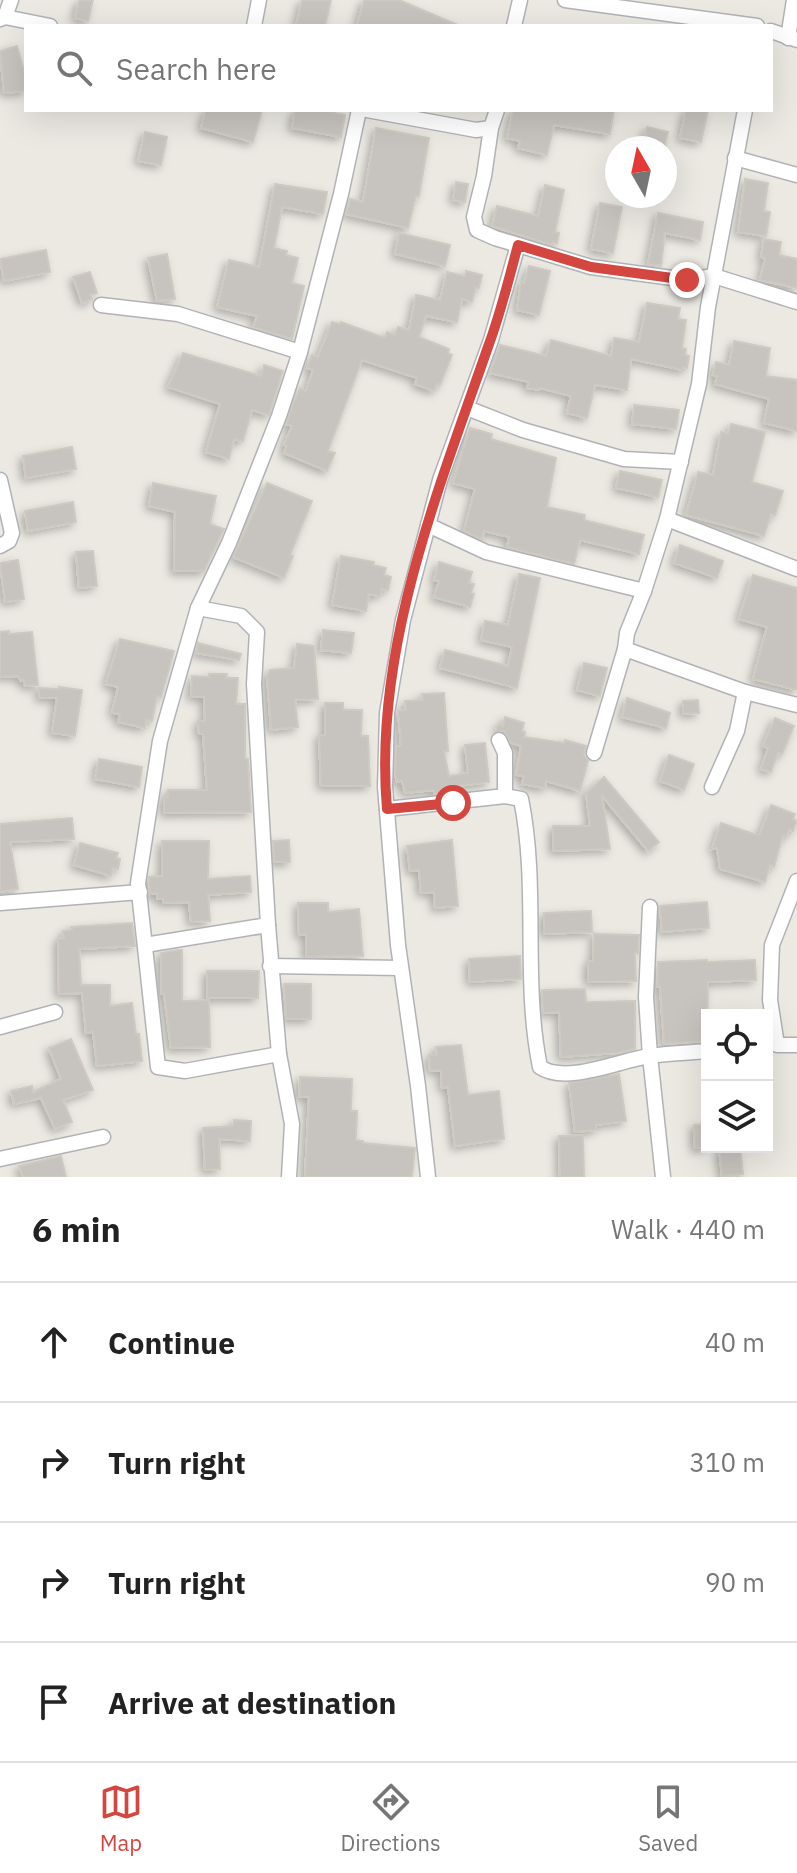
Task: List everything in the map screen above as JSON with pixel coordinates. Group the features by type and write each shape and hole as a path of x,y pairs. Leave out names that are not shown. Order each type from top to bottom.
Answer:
{"street":[{"path":"11,0 3,18 38,24"},
{"path":"254,24 259,0"},
{"path":"514,24 520,0"},
{"path":"565,0 740,24"},
{"path":"773,32 793,39 794,0"},
{"path":"279,1054 185,1071 158,1067 138,883 160,741 198,608 229,543 279,416 300,352 359,112"},
{"path":"377,112 464,130 491,128"},
{"path":"496,112 474,217 477,230 591,267 687,280 714,276 797,302"},
{"path":"594,753 627,633 667,519 681,462 699,384 708,307 745,112"},
{"path":"735,158 797,175"},
{"path":"428,1177 401,968 387,809 386,728 390,686 440,480 491,340 518,245"},
{"path":"101,305 178,314 300,352"},
{"path":"467,408 523,430 624,459 681,462"},
{"path":"0,480 12,533 9,541 0,546"},
{"path":"667,519 797,569"},
{"path":"428,525 486,552 644,591"},
{"path":"198,608 241,616 257,632 254,684 270,966 279,1054 292,1124 289,1177"},
{"path":"625,649 745,692 797,705"},
{"path":"712,787 737,731 745,692"},
{"path":"499,740 505,753 505,796"},
{"path":"387,809 505,796 521,799 530,889 529,984 540,1067 548,1073 569,1074 650,1056 701,1052"},
{"path":"770,1009 772,945 797,881"},
{"path":"0,903 140,892"},
{"path":"650,907 646,997 663,1177"},
{"path":"145,945 268,925"},
{"path":"270,966 401,968"},
{"path":"0,1027 55,1012"},
{"path":"773,1046 797,1045"},
{"path":"0,1159 103,1137"}],"building":[{"path":"79,0 93,0 88,21 75,18"},
{"path":"302,0 331,0 325,24 296,24"},
{"path":"364,0 399,0 455,24 358,24"},
{"path":"17,46 24,70 24,91 4,93 0,51"},
{"path":"205,112 261,112 253,142 201,128"},
{"path":"295,112 345,115 341,137 292,128"},
{"path":"513,112 614,112 610,134 554,125 547,155 518,148 520,141 507,138"},
{"path":"686,112 708,112 701,142 680,138"},
{"path":"647,127 668,132 667,136 645,136"},
{"path":"376,128 429,138 419,196 416,196 408,228 346,214 350,199 363,202"},
{"path":"145,132 167,137 161,165 138,161"},
{"path":"745,179 768,183 764,211 770,212 766,236 738,232"},
{"path":"456,182 468,184 465,202 453,200"},
{"path":"275,184 327,192 323,214 282,207 274,248 298,258 292,283 304,286 292,339 253,327 257,316 217,307 229,260 259,267"},
{"path":"545,185 564,190 555,232 559,233 557,243 553,242 552,245 492,226 497,206 538,216"},
{"path":"600,203 605,204 605,208 622,208 613,253 591,249"},
{"path":"658,213 703,222 700,240 665,233 661,266 648,264"},
{"path":"399,233 450,245 445,266 395,254"},
{"path":"764,239 781,242 779,255 797,259 797,288 760,280 765,258 761,257"},
{"path":"46,250 50,272 4,281 0,259"},
{"path":"167,254 175,299 157,301 148,258"},
{"path":"529,266 550,271 539,315 517,310 521,282 524,283"},
{"path":"466,271 482,275 472,302 462,299 457,322 426,316 419,337 449,349 448,353 452,355 440,385 437,384 434,391 415,384 417,378 362,360 328,451 335,453 327,471 284,453 292,426 286,424 293,404 300,388 306,391 313,370 307,368 312,355 318,357 332,322 341,322 382,337 387,332 395,335 398,327 409,330 416,295 440,300 447,272 465,276"},
{"path":"90,272 97,293 82,303 73,277"},
{"path":"647,303 680,308 678,319 686,320 682,348 689,356 687,368 683,367 683,370 631,359 627,390 595,385 587,418 567,413 571,396 527,388 529,382 490,373 500,345 546,356 551,340 611,356 614,338 639,342"},
{"path":"734,341 770,348 766,376 797,380 797,431 764,423 769,399 715,384 717,376 713,375 716,362 729,365"},
{"path":"183,353 261,376 264,365 283,371 269,415 252,410 243,441 234,439 229,459 206,452 220,404 168,387"},
{"path":"634,405 679,410 676,429 632,424"},
{"path":"731,424 765,432 752,482 783,491 764,536 686,515 698,472 713,475 721,432 728,434"},
{"path":"470,428 492,434 491,439 556,458 547,507 585,515 584,520 644,535 639,554 580,540 574,564 507,547 509,537 484,531 482,539 464,531 475,489 453,483"},
{"path":"72,447 76,469 26,478 23,456"},
{"path":"620,471 662,480 658,497 616,488"},
{"path":"153,483 216,496 210,524 224,529 204,571 174,571 175,512 149,506"},
{"path":"267,483 312,501 284,578 233,557"},
{"path":"73,502 76,522 28,531 25,511"},
{"path":"680,545 723,561 717,578 674,563"},
{"path":"93,551 97,586 79,588 76,552"},
{"path":"341,556 374,562 373,565 386,568 384,575 391,577 388,590 381,589 380,596 369,594 366,611 332,605"},
{"path":"18,560 24,599 5,602 0,563"},
{"path":"439,562 472,572 469,583 474,584 471,593 474,594 470,607 434,597 439,581 434,580"},
{"path":"519,574 540,578 517,688 440,668 445,650 508,666 512,647 481,640 485,621 508,625"},
{"path":"753,575 797,588 797,690 753,679 767,627 739,619"},
{"path":"323,630 354,633 351,653 321,650"},
{"path":"9,631 9,634 32,632 38,685 25,686 24,680 21,681 18,676 0,677 0,632"},
{"path":"120,639 174,651 161,697 157,696 152,721 146,720 145,728 118,722 120,714 112,713 118,687 106,684"},
{"path":"198,643 241,654 239,660 196,653"},
{"path":"297,644 314,646 318,699 295,700 298,727 271,730 267,676 270,670 294,668"},
{"path":"584,663 607,668 600,696 577,690"},
{"path":"209,674 227,674 226,678 238,678 236,704 245,704 245,759 248,759 251,812 164,813 164,797 168,797 168,790 207,790 203,734 199,734 198,721 205,721 204,697 191,697 192,676 209,677"},
{"path":"39,688 82,690 75,736 52,733 57,698 39,698"},
{"path":"444,693 448,751 444,751 449,776 468,773 465,745 485,743 489,782 458,786 459,791 405,793 402,781 397,782 395,773 396,746 401,746 398,711 406,710 405,701 423,700 422,694"},
{"path":"627,698 670,713 666,728 622,717"},
{"path":"698,700 699,713 683,714 683,701"},
{"path":"325,703 343,703 343,710 362,710 361,736 368,736 370,786 321,786 319,735 325,735"},
{"path":"505,717 524,723 524,737 564,743 565,740 586,746 584,755 588,761 580,791 546,781 545,788 522,784 524,776 516,775 521,746 511,743 504,731 496,731 498,725 503,726"},
{"path":"775,718 794,726 771,772 761,769 768,748 763,746"},
{"path":"669,755 694,764 684,790 660,781"},
{"path":"99,759 142,767 139,787 95,779"},
{"path":"604,777 659,842 648,851 602,796 610,849 553,851 553,826 590,826 586,793"},
{"path":"771,805 795,814 793,819 797,821 793,831 789,829 786,837 783,835 774,867 770,865 765,882 720,869 717,848 712,849 721,823 760,834"},
{"path":"72,818 74,839 10,842 18,889 0,892 0,824"},
{"path":"289,840 290,862 274,862 273,841"},
{"path":"452,840 458,906 435,908 434,892 421,893 419,870 410,871 407,846"},
{"path":"162,841 209,841 208,879 250,876 251,892 208,895 210,921 191,922 189,902 163,903 163,899 157,899 157,893 150,894 149,877 162,876"},
{"path":"80,843 118,853 118,869 113,868 111,876 74,865"},
{"path":"707,902 709,928 662,932 660,906"},
{"path":"298,903 328,903 328,912 359,909 363,956 306,957 306,934 299,935"},
{"path":"591,911 592,932 544,934 544,913"},
{"path":"132,923 135,946 79,949 81,985 110,985 110,1006 132,1003 136,1034 139,1034 142,1061 97,1066 93,1032 86,1033 82,993 59,994 58,939 64,938 63,931 72,930 71,927"},
{"path":"594,934 639,935 638,953 635,953 636,981 588,982 588,961 593,961"},
{"path":"182,950 182,1001 209,1000 210,1047 171,1048 164,994 161,994 161,953"},
{"path":"520,956 521,979 470,982 469,959"},
{"path":"755,960 756,980 708,982 708,1009 701,1009 701,1041 664,1044 660,987 657,987 658,962"},
{"path":"207,971 259,971 258,998 207,998"},
{"path":"284,984 311,984 311,1019 286,1019"},
{"path":"585,989 586,1002 635,1001 635,1049 561,1057 559,1012 543,1013 542,990"},
{"path":"71,1039 93,1090 63,1100 72,1122 55,1129 41,1098 14,1104 11,1091 32,1086 33,1092 61,1079 49,1048"},
{"path":"461,1045 468,1095 499,1091 504,1139 455,1146 448,1087 442,1088 441,1070 430,1071 429,1055 437,1055 436,1047"},
{"path":"619,1074 626,1121 596,1125 596,1130 575,1132 569,1083"},
{"path":"300,1077 352,1079 351,1111 357,1111 356,1140 415,1148 412,1177 305,1177 309,1097 299,1097"},
{"path":"234,1120 251,1121 250,1141 219,1139 220,1169 205,1170 203,1128 233,1126"},
{"path":"701,1124 701,1148 695,1148 694,1125"},
{"path":"583,1135 584,1177 560,1177 559,1136"},
{"path":"720,1153 741,1153 743,1174 722,1177"},
{"path":"61,1156 66,1177 23,1177 19,1166"}],"route":[{"path":"453,803 387,809 385,787 390,686 403,620 440,480 491,340 518,245 591,267 687,280"}]}
